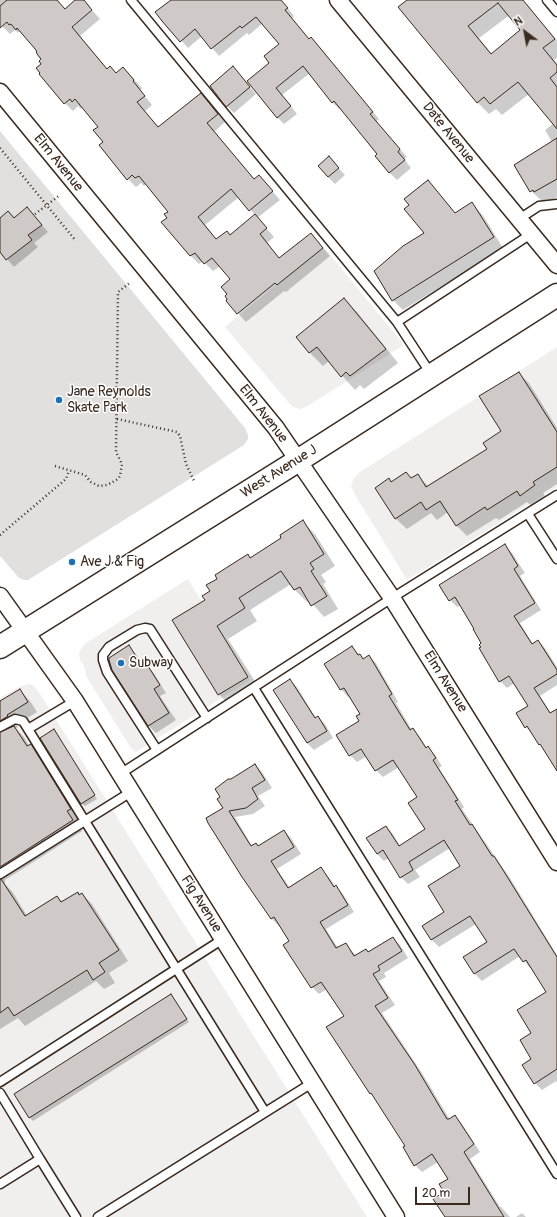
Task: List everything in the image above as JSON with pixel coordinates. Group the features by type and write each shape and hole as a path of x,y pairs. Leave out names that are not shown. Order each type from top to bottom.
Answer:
{"main road":[{"name":"West Avenue J","path":"0,647 432,376 557,295"}],"street":[{"name":"Date Avenue","path":"344,2 557,265"},
{"name":"Elm Avenue","path":"0,92 268,417 299,460 392,598 557,862"},
{"name":"Fig Avenue","path":"0,596 75,701 396,1217"}],"lane":[{"path":"131,0 397,322 432,376"},
{"path":"547,0 557,12"},
{"path":"519,219 539,206 557,204"},
{"path":"397,322 531,234"},
{"path":"120,774 392,598 557,495"},
{"path":"528,514 557,559"},
{"path":"157,750 106,672 103,655 109,647 137,630 145,628 150,629 207,718"},
{"path":"254,688 557,1174"},
{"path":"28,730 75,701"},
{"path":"0,727 15,718 23,721 265,1112"},
{"path":"0,874 131,792"},
{"path":"0,1082 223,939"},
{"path":"98,1217 312,1083"},
{"path":"0,1093 76,1217"},
{"path":"0,1184 40,1159"}],"path":[{"path":"0,148 76,241"},
{"path":"35,214 60,195"},
{"path":"55,466 85,475 91,482 99,486 108,485 118,479 121,473 122,464 116,452 118,292 131,282"},
{"path":"117,419 177,432 180,436 186,464 194,481"},
{"path":"0,535 66,479 69,470"}],"shaded area":[{"path":"0,131 245,428 248,435 248,439 244,445 28,580 19,578 0,556"},
{"path":"323,246 404,345 306,407 299,409 289,403 225,327"},
{"path":"557,347 557,487 407,580 354,493 351,486 354,478 360,472"},
{"path":"188,579 250,680 136,752 131,748 86,676 85,668 80,660 79,653 86,643"},
{"path":"29,684 33,685 40,694 367,1217 0,1217 0,698 19,687"}],"building":[{"path":"7,0 57,0 65,9 75,0 84,0 92,10 72,27 107,69 110,66 116,73 123,67 145,96 137,102 158,127 201,93 218,114 207,123 254,179 259,175 273,191 249,211 231,189 198,217 216,239 227,231 230,235 255,214 267,228 260,234 279,258 311,233 323,248 277,285 275,283 237,314 226,301 227,299 225,296 227,294 221,287 230,279 212,258 204,264 195,253 190,256 161,222 167,218 164,214 168,212 139,176 135,178 132,175 127,180 99,145 103,142 93,130 98,127 75,99 72,102 70,99 64,104 39,74 40,73 36,68 41,64 39,61 41,59 36,50 17,28 16,30 11,24 9,25 7,22 0,28 0,6"},
{"path":"171,0 281,0 288,8 285,10 309,39 311,37 373,112 370,114 400,149 398,152 405,160 389,173 375,156 377,154 334,101 332,103 303,66 276,88 291,106 277,118 247,81 269,63 264,56 279,44 256,17 242,28 240,26 211,49 195,29 180,42 162,21 155,12"},
{"path":"407,0 523,0 555,39 543,48 557,65 557,72 550,78 557,87 557,129 518,82 490,104 484,97 477,103 398,7","holes":["498,3 520,30 491,54 468,26"]},
{"path":"233,66 250,87 226,107 210,86"},
{"path":"557,138 557,179 534,192 533,190 530,192 514,165"},
{"path":"329,156 339,168 328,177 318,166"},
{"path":"428,180 455,213 472,202 494,237 392,301 374,271 403,246 424,233 404,209 409,205 404,199"},
{"path":"27,207 42,225 28,235 32,240 6,260 0,252 0,218 8,211 14,218"},
{"path":"344,298 386,349 350,376 346,372 341,377 317,347 309,353 296,337"},
{"path":"519,372 557,432 557,467 533,482 535,485 520,496 517,491 487,510 485,507 456,526 440,501 426,510 421,502 395,519 375,488 389,478 391,482 406,472 411,478 418,474 426,487 487,449 483,443 501,431 479,396"},
{"path":"303,520 324,554 310,563 314,569 311,571 327,596 311,606 300,587 294,590 281,571 239,598 245,608 217,626 248,677 218,695 172,620 205,600 202,596 210,591 206,585 217,579 215,575 248,554 250,558 281,538 280,535"},
{"path":"505,544 518,566 514,569 535,603 514,616 532,644 538,640 557,670 557,674 534,688 550,713 557,709 557,771 540,744 539,745 527,726 525,728 516,713 528,706 509,676 499,682 479,648 481,647 479,645 481,643 474,629 455,597 449,601 439,585"},
{"path":"129,645 142,666 146,663 160,685 154,689 169,713 148,726 112,670 109,660 109,658"},
{"path":"352,646 358,655 360,654 363,659 369,655 392,694 389,696 410,730 413,728 426,748 428,746 436,758 433,760 458,800 455,801 470,825 472,824 492,856 494,856 557,957 557,1069 534,1084 522,1065 531,1059 520,1040 531,1033 517,1010 546,992 526,960 523,962 514,949 474,974 463,957 487,942 470,916 431,940 422,926 444,912 428,886 460,866 444,840 409,862 413,870 400,878 383,850 377,854 366,838 386,826 399,846 425,829 408,803 417,797 393,760 375,771 361,749 349,756 336,735 359,721 356,716 360,714 344,688 340,690 324,664"},
{"path":"290,679 315,718 318,716 327,731 307,743 273,690"},
{"path":"20,689 28,702 0,721 0,701"},
{"path":"14,726 27,746 31,744 71,809 67,811 73,820 0,867 0,732"},
{"path":"54,729 95,795 81,804 40,738"},
{"path":"255,764 265,780 252,788 258,799 246,808 229,811 251,846 256,843 258,846 284,830 294,847 271,861 288,888 321,867 334,887 336,885 348,905 320,922 336,948 346,943 354,956 366,949 368,952 393,937 402,951 378,966 380,970 373,974 388,998 375,1006 415,1065 447,1119 455,1115 474,1144 464,1152 504,1217 445,1217 433,1199 444,1192 439,1184 448,1179 432,1154 414,1166 403,1147 405,1146 326,1027 344,1016 321,982 311,988 283,945 289,941 274,917 271,919 242,877 208,823 206,818 223,808 217,799 220,797 215,789 228,779 231,779"},
{"path":"0,879 25,916 57,896 61,902 78,892 79,895 82,893 119,950 99,963 105,972 93,980 87,970 14,1016 8,1007 0,1013"},
{"path":"171,994 187,1019 29,1118 14,1094"}],"place":[{"name":"Jane Reynolds Skate Park","path":"59,400"},
{"name":"Ave J & Fig","path":"72,562"},
{"name":"Subway","path":"121,663"}]}
